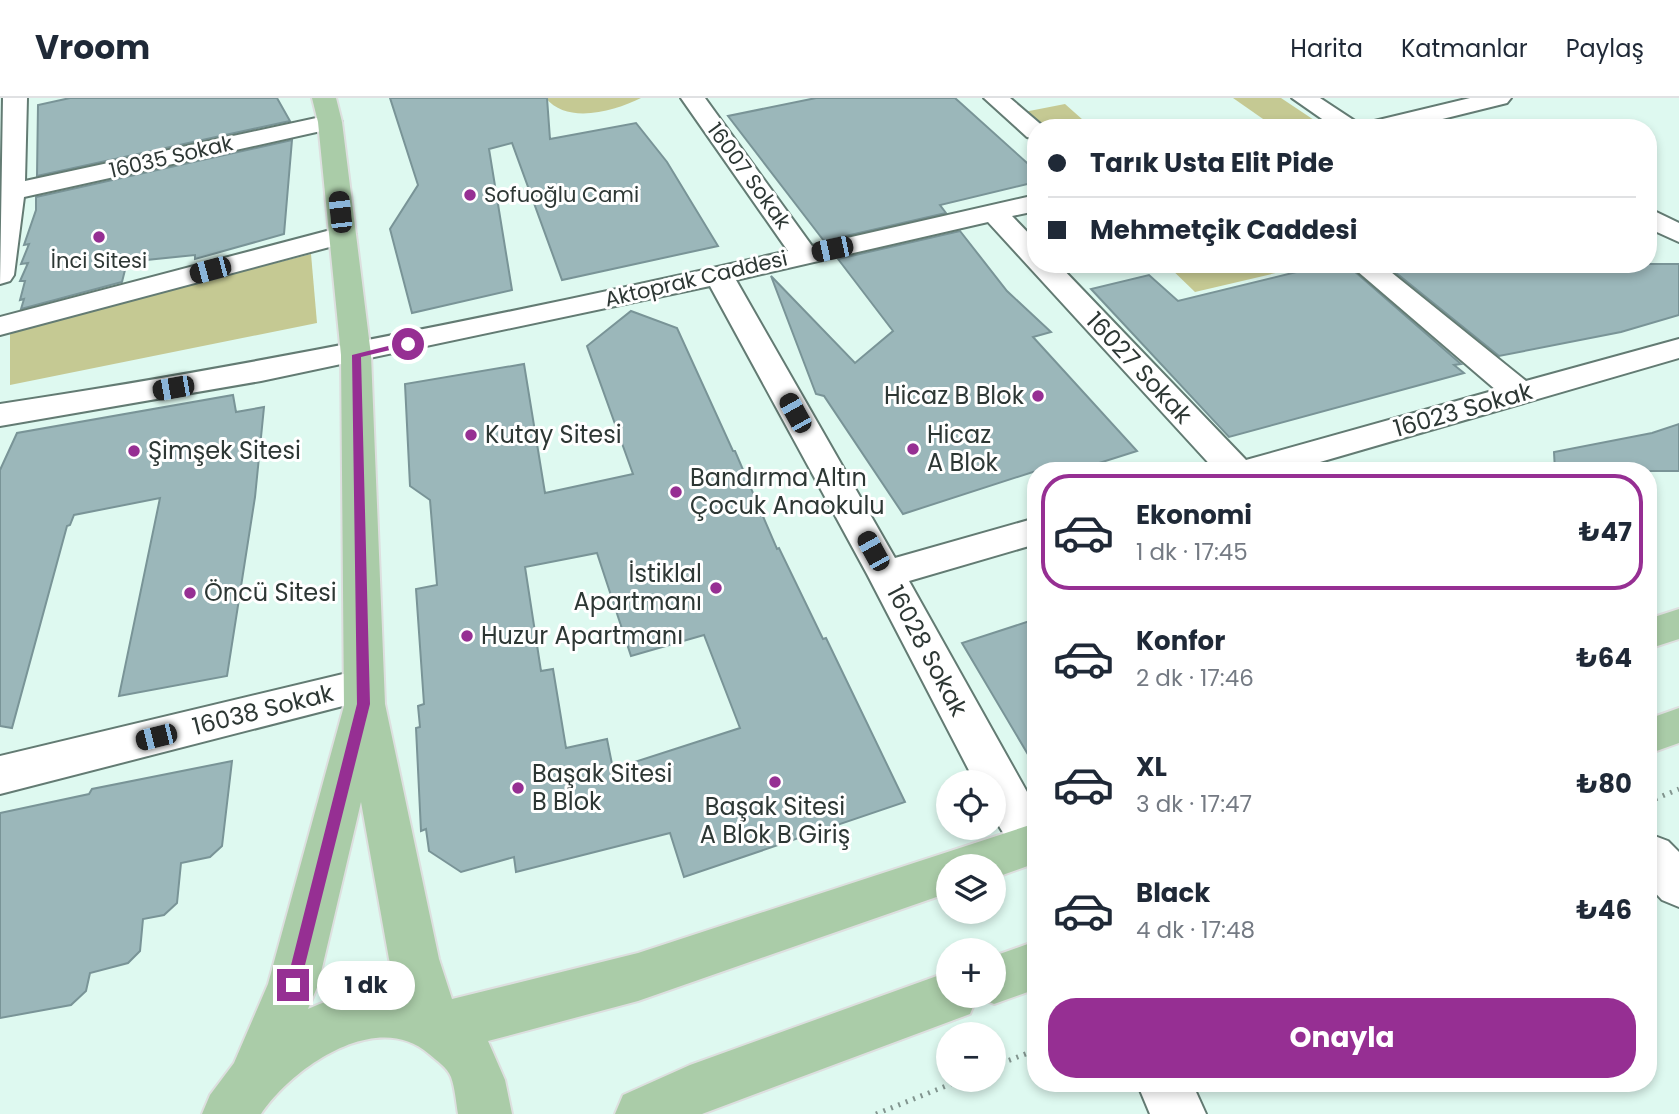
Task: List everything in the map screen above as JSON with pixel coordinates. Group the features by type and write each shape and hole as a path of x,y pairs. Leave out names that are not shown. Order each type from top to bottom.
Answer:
{"main road":[{"path":"327,110 356,355 364,695 414,959 439,1027"},
{"path":"1657,631 1679,624"},
{"path":"233,1101 293,985 364,695"},
{"path":"1657,734 1679,725"},
{"path":"1002,854 1027,846"},
{"path":"439,1027 638,976 936,876"},
{"path":"1006,976 1027,968"},
{"path":"642,1114 690,1092 936,1002"},
{"path":"233,1101 282,1051 314,1032 346,1019 379,1013 409,1016 439,1027 464,1050 480,1080 485,1114"}],"street":[{"path":"0,275 12,192 15,98"},
{"name":"16007 Sokak","path":"693,98 805,255"},
{"path":"996,98 1027,124"},
{"path":"1304,98 1338,119"},
{"path":"1414,119 1499,98"},
{"path":"1467,107 1487,119"},
{"name":"16035 Sokak","path":"12,192 327,110"},
{"name":"Aktoprak Caddesi","path":"0,415 122,397 356,355 1027,205"},
{"path":"994,213 1027,248"},
{"path":"1657,221 1679,234"},
{"path":"0,326 342,235"},
{"name":"16027 Sokak","path":"1050,273 1228,462"},
{"path":"1374,273 1520,393"},
{"name":"16028 Sokak","path":"718,274 1027,831"},
{"name":"16023 Sokak","path":"1279,462 1679,348"},
{"path":"886,574 1027,534"},
{"name":"16038 Sokak","path":"0,775 364,695"},
{"path":"1168,1092 1179,1114"}],"path":[{"path":"1657,798 1679,789"},
{"path":"1006,1061 1027,1053"},
{"path":"876,1114 936,1090"}],"green space":[{"path":"546,98 641,98 605,111 578,113 555,106"},
{"path":"1233,98 1281,98 1312,119 1263,119"},
{"path":"1065,104 1082,119 1031,119 1024,112"},
{"path":"311,254 317,323 10,385 10,331"},
{"path":"1175,273 1276,273 1195,292"}],"building":[{"path":"70,98 277,98 290,121 37,176 38,105"},
{"path":"390,98 547,98 550,139 636,123 667,162 718,246 562,280 512,143 489,149 512,290 412,313 390,229 418,185"},
{"path":"816,98 955,98 1027,163 1027,184 940,205 946,213 824,241 728,116"},
{"name":"İnci Sitesi","path":"292,140 284,234 195,259 195,255 127,262 122,282 21,309 24,299 20,300 25,281 20,281 28,263 21,264 29,244 24,245 36,210 36,197"},
{"path":"960,231 1007,291 1051,332 1033,337 1137,451 1102,462 1027,462 1027,474 903,514 824,396 816,394 771,276 855,363 893,331 838,259"},
{"path":"1657,264 1679,264 1679,315 1621,332 1499,356 1396,273 1657,273"},
{"path":"1292,273 1356,273 1461,364 1454,365 1464,373 1229,437 1091,289 1149,275 1178,301"},
{"path":"631,311 677,328 735,451 777,549 779,548 823,639 826,638 905,802 684,877 670,833 516,872 514,857 461,872 429,851 426,829 421,831 416,728 420,727 418,706 424,704 416,589 437,585 430,500 410,486 405,384 524,364 545,493 633,474 587,346","holes":["597,553 631,656 704,635 740,728 613,769 607,739 566,748 553,669 541,671 525,567"]},
{"path":"233,395 236,412 264,407 255,497 227,676 119,696 160,498 74,515 67,526 12,728 0,726 0,470 17,433"},
{"path":"1679,424 1679,471 1657,471 1657,462 1555,462 1554,452 1652,433"},
{"path":"1027,622 1027,753 962,643"},
{"path":"232,761 222,846 210,857 181,863 177,903 164,915 143,919 140,951 128,963 90,973 86,991 71,1005 0,1018 0,813 89,794 92,789"}],"place":[{"name":"Sofuoğlu Cami","path":"470,195"},
{"name":"İnci Sitesi","path":"99,237"},
{"name":"Hicaz B Blok","path":"1038,396"},
{"name":"Kutay Sitesi","path":"471,435"},
{"name":"Hicaz A Blok","path":"913,449"},
{"name":"Şimşek Sitesi","path":"134,451"},
{"name":"Bandırma Altın Çocuk Anaokulu","path":"676,492"},
{"name":"İstiklal Apartmanı","path":"716,588"},
{"name":"Öncü Sitesi","path":"190,593"},
{"name":"Huzur Apartmanı","path":"467,636"},
{"name":"Başak Sitesi A Blok B Giriş","path":"775,782"},
{"name":"Başak Sitesi B Blok","path":"518,788"}],"route":[{"path":"293,985 363,704 356,355 408,344"}]}
